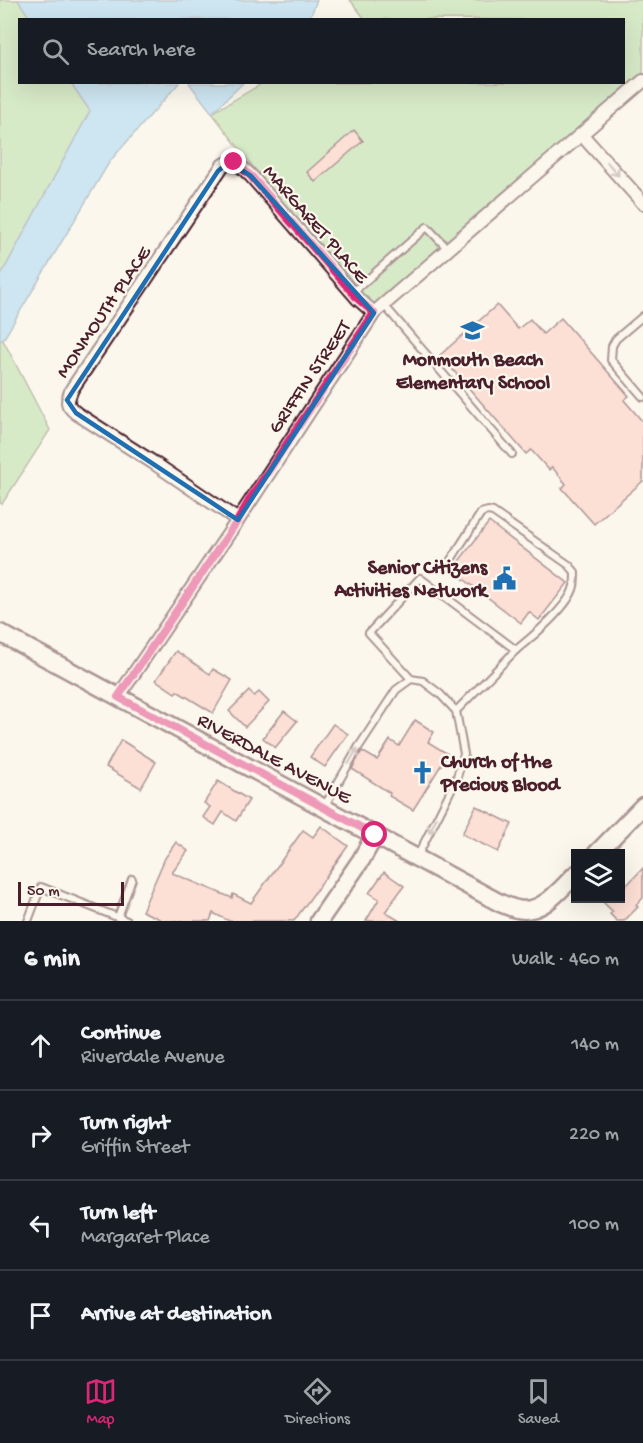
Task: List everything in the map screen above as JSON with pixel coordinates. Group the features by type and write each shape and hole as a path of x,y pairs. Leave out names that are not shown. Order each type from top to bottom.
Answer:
{"street":[{"name":"GRIFFIN STREET","path":"118,697 374,313 643,81"},
{"path":"582,135 643,203"},
{"name":"MARGARET PLACE","path":"229,162 234,162 251,176 352,293 374,313"},
{"name":"MONMOUTH PLACE","path":"229,162 218,171 72,389 67,400 69,408 76,414 238,520"},
{"name":"RIVERDALE AVENUE","path":"0,633 500,903 516,909 532,909 541,906 571,879"},
{"path":"601,849 643,806"},
{"path":"319,921 361,860 375,835"}],"lane":[{"path":"352,293 427,227 448,249"},
{"path":"384,304 512,454"},
{"path":"643,316 616,339 612,346 611,360 643,397"},
{"path":"445,569 481,513 489,511 494,512 575,572 574,587 564,604 456,711"},
{"path":"411,680 369,633 420,578 516,650"},
{"path":"324,807 358,748 396,690 411,680 423,681 440,694 456,711 464,754 456,780 417,858"},
{"path":"118,917 132,879"},
{"path":"28,921 41,887 127,921"}],"highlighted area":[{"path":"229,162 251,176 374,313 238,520 76,413 67,400 218,171"}],"green space":[{"path":"0,0 18,0 30,18 18,18 18,84 72,84 90,111 0,277"},
{"path":"350,0 643,0 643,79 367,315 212,113 261,84 625,84 625,18 364,18"},
{"path":"0,340 3,340 50,430 2,504 0,503"}],"water":[{"path":"18,0 317,0 308,18 30,18"},
{"path":"72,84 178,84 110,161 3,340 0,340 0,277 90,111"},
{"path":"190,84 242,84 212,113"}],"building":[{"path":"354,130 363,141 315,182 307,172"},
{"path":"497,305 518,329 530,319 543,334 561,318 629,396 624,400 643,422 643,481 594,524 562,488 566,484 552,467 549,470 531,450 526,454 440,355"},
{"path":"489,522 568,583 539,620 529,612 521,623 452,570"},
{"path":"176,651 210,674 213,669 232,680 213,713 156,680"},
{"path":"249,691 254,696 259,692 269,702 245,727 229,711"},
{"path":"284,711 297,721 275,748 263,738"},
{"path":"415,720 434,732 428,742 448,754 413,810 352,769 362,751 377,760 390,740 399,746"},
{"path":"333,724 348,734 325,767 310,757"},
{"path":"121,740 156,762 141,788 106,767"},
{"path":"218,781 249,800 236,821 223,812 215,825 203,817 210,807 204,803"},
{"path":"476,806 512,824 498,852 462,834"},
{"path":"321,826 348,846 294,921 229,921 213,913 210,921 164,921 142,911 165,858 176,842 188,851 172,873 232,898 233,894 251,903 303,830 313,837"},
{"path":"643,868 643,898 636,905 638,907 624,921 617,921 610,914 613,912 604,903 625,903 625,887"},
{"path":"384,872 404,886 385,912 400,921 366,921 379,899 369,893"}],"place":[{"name":"Monmouth Beach Elementary School","path":"473,331"},
{"name":"Senior Citizens Activities Network","path":"505,578"},
{"name":"Church of the Precious Blood","path":"423,772"}],"route":[{"path":"234,162 251,176 358,299 374,313 118,697 375,835"}]}
